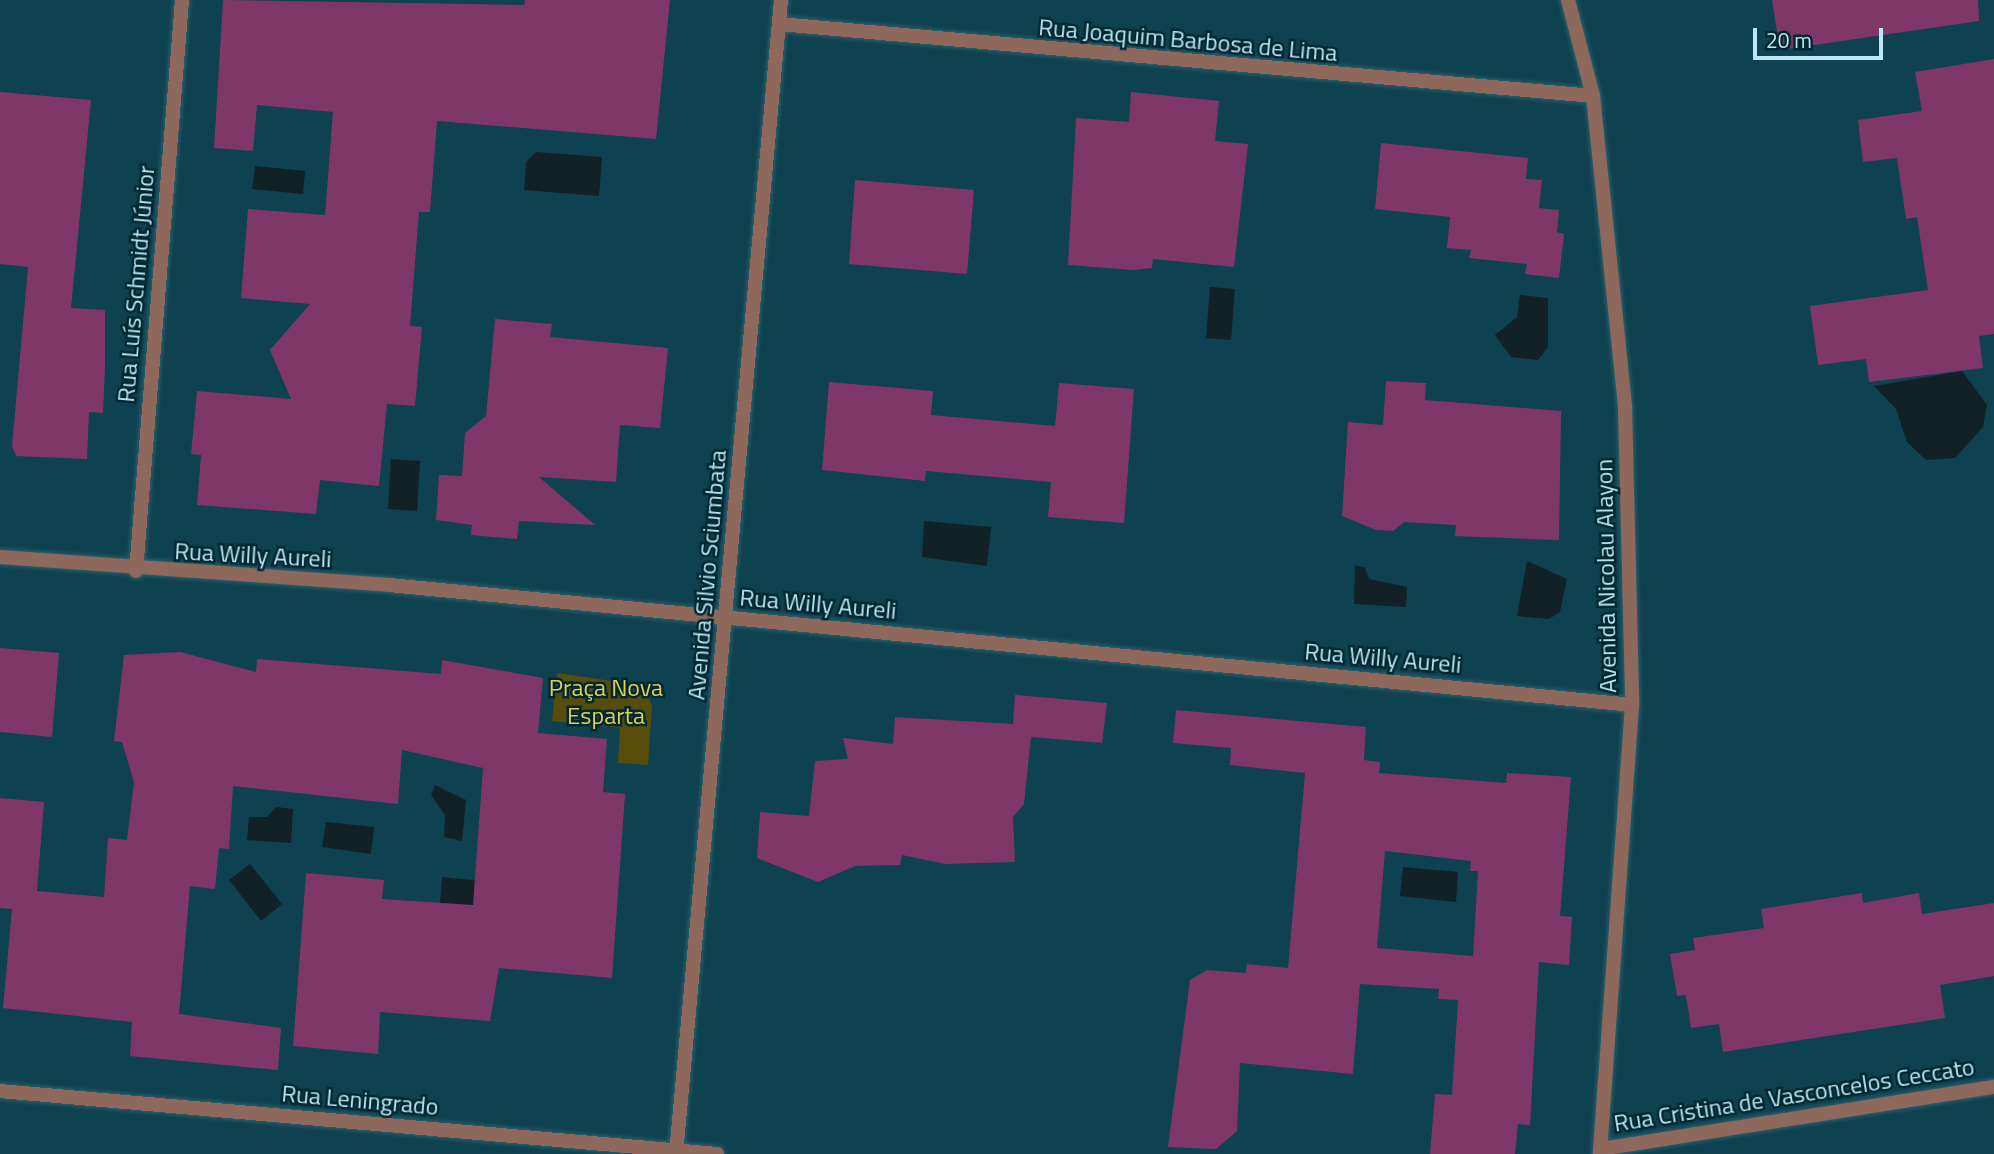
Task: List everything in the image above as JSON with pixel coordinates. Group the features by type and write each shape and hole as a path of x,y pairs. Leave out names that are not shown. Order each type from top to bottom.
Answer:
{"street":[{"name":"Rua Luís Schmidt Júnior","path":"136,571 182,0"},
{"name":"Avenida Silvio Sciumbata","path":"676,1152 781,0"},
{"name":"Avenida Nicolau Alayon","path":"1568,0 1593,96 1625,408 1632,705 1600,1151"},
{"name":"Rua Joaquim Barbosa de Lima","path":"779,24 1593,96"},
{"name":"Rua Willy Aureli","path":"0,557 136,571 389,585 1632,705"},
{"name":"Rua Cristina de Vasconcelos Ceccato","path":"1600,1151 1994,1087"},
{"name":"Rua Leningrado","path":"0,1091 717,1154"}],"green space":[{"name":"Praça Nova Esparta","path":"557,673 646,686 652,707 648,765 618,763 620,728 552,721"}],"shaded area":[{"path":"536,152 602,157 599,196 524,190 526,162"},
{"path":"255,166 305,171 303,194 252,189"},
{"path":"1210,287 1235,289 1231,340 1206,338"},
{"path":"1520,295 1548,298 1548,347 1538,360 1511,357 1495,335 1517,317"},
{"path":"1962,371 1987,405 1983,427 1955,458 1926,460 1907,442 1896,409 1874,386"},
{"path":"391,459 420,461 417,511 388,509"},
{"path":"924,521 991,527 987,566 922,557"},
{"path":"1527,561 1567,579 1560,612 1549,619 1517,616"},
{"path":"1355,565 1365,568 1369,579 1407,587 1406,607 1354,604"},
{"path":"435,785 466,800 462,841 444,837 445,815 431,795"},
{"path":"276,807 293,809 291,843 247,840 249,817 267,817"},
{"path":"326,822 374,827 371,854 322,847"},
{"path":"250,864 282,904 261,921 229,880"},
{"path":"1403,867 1458,872 1456,902 1400,896"},
{"path":"442,877 499,883 497,908 440,903"}],"building":[{"path":"223,0 524,5 525,0 670,0 656,139 437,121 430,212 419,212 410,326 422,327 415,406 387,404 379,486 320,480 316,514 197,505 201,455 191,454 197,391 291,399 270,350 310,304 241,298 248,209 325,215 333,112 257,105 253,151 214,148"},
{"path":"1772,0 1978,0 1979,21 1780,50"},
{"path":"1994,59 1994,334 1979,336 1983,368 1869,382 1866,359 1818,365 1810,306 1928,290 1917,217 1906,219 1897,158 1863,162 1858,120 1922,111 1915,72"},
{"path":"0,92 91,100 71,308 105,310 103,413 89,412 87,459 16,456 12,446 28,267 0,264"},
{"path":"1131,92 1219,101 1215,141 1248,144 1234,267 1153,259 1152,268 1133,270 1068,265 1076,118 1129,122"},
{"path":"1381,143 1528,158 1526,179 1542,180 1539,208 1559,210 1557,232 1564,234 1559,278 1525,274 1527,264 1469,258 1471,250 1447,248 1450,217 1375,209"},
{"path":"855,180 974,190 967,274 849,264"},
{"path":"495,319 552,324 550,337 668,348 660,428 620,425 616,482 539,477 595,525 519,521 517,539 471,535 472,525 436,520 439,475 462,476 465,433 486,416"},
{"path":"1386,381 1426,383 1425,400 1561,411 1559,540 1455,536 1456,525 1404,522 1393,531 1376,530 1342,516 1348,422 1383,425"},
{"path":"829,382 933,391 931,415 1055,426 1059,383 1134,389 1124,523 1048,517 1051,482 926,471 925,481 822,470"},
{"path":"0,648 59,653 52,737 0,732"},
{"path":"180,652 256,672 257,659 441,674 442,660 543,678 538,733 607,739 603,792 625,794 612,978 499,968 490,1021 380,1012 378,1054 293,1046 306,873 384,880 382,899 473,905 483,768 402,750 398,804 233,786 229,849 219,848 215,889 190,886 179,1014 281,1028 278,1070 130,1056 132,1022 3,1008 12,909 0,908 0,798 44,802 37,891 104,897 108,838 127,840 134,782 122,742 114,741 124,655"},
{"path":"1015,695 1107,703 1102,743 1031,737 1024,804 1013,817 1015,862 945,864 902,855 900,865 855,866 818,882 757,858 760,812 809,816 815,761 848,759 843,738 893,744 895,717 1013,724"},
{"path":"1176,710 1366,727 1364,760 1380,762 1379,773 1506,783 1507,773 1571,777 1560,916 1572,917 1569,965 1539,962 1530,1125 1518,1124 1515,1154 1430,1154 1435,1094 1452,1095 1458,1000 1438,999 1439,989 1360,984 1353,1074 1240,1063 1237,1131 1216,1149 1168,1147 1190,980 1207,970 1246,973 1247,964 1288,968 1305,773 1230,765 1231,748 1173,743","holes":["1385,851 1471,861 1470,871 1478,871 1473,956 1377,948"]},
{"path":"1862,893 1863,903 1919,893 1922,914 1994,903 1994,976 1940,985 1945,1018 1723,1052 1719,1024 1691,1028 1686,995 1677,996 1670,954 1695,950 1693,938 1764,928 1761,909"}]}
